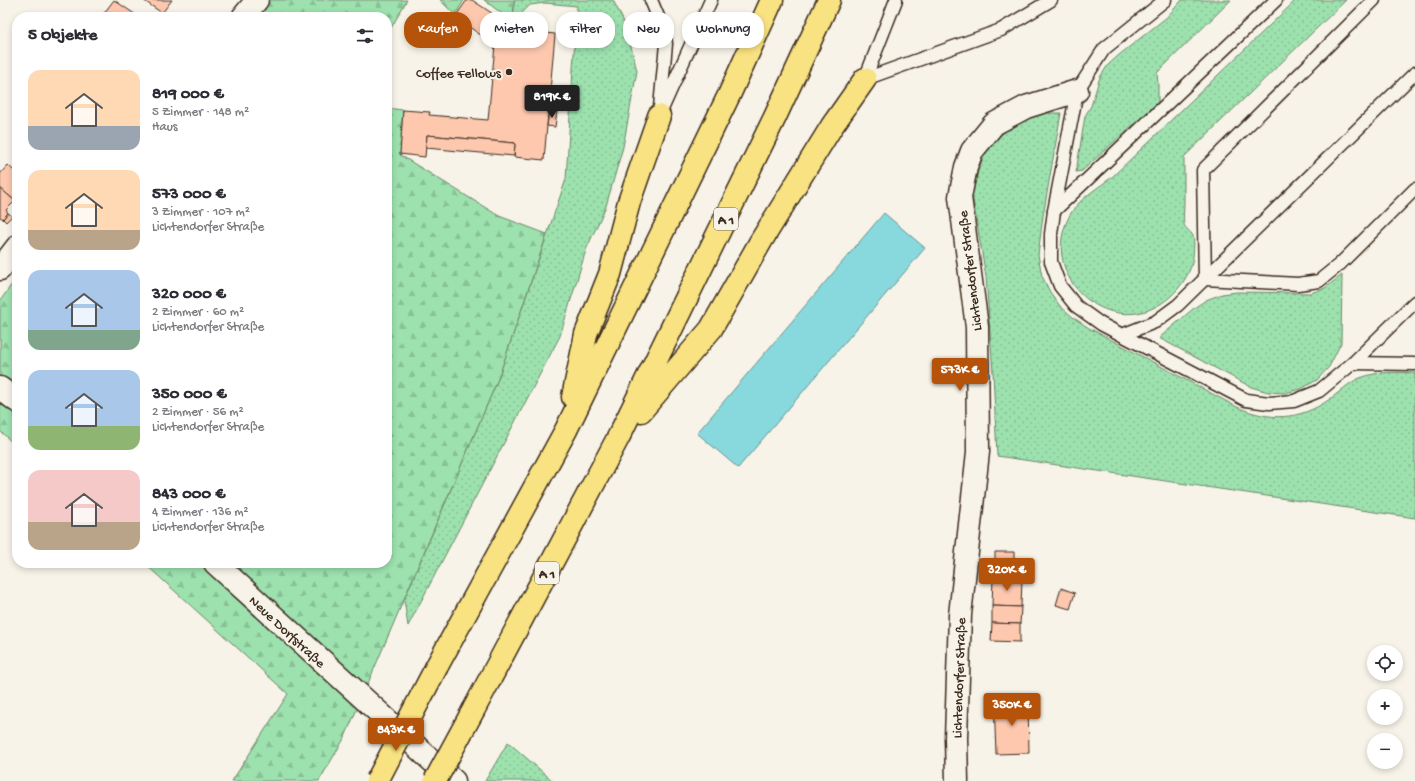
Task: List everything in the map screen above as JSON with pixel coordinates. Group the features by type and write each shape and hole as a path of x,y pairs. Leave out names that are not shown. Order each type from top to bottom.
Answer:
{"highway":[{"path":"377,781 437,666 566,430 723,108 772,0"},
{"name":"A 1","path":"435,781 620,436 776,117 829,0"},
{"path":"620,436 711,328 761,241 832,126 865,79"},
{"path":"566,430 586,334 610,274 629,202 659,116"}],"street":[{"path":"247,12 257,0"},
{"name":"Lichtendorfer Straße","path":"957,781 956,738 960,615 978,452 977,327 960,197 966,167 972,151 994,124 1026,107 1077,91"},
{"path":"0,269 12,253"},
{"path":"0,388 12,397"},
{"name":"Neue Dorfstraße","path":"220,568 454,781"}],"lane":[{"path":"651,0 664,31 666,44 659,116"},
{"path":"659,116 711,0"},
{"path":"865,79 896,0"},
{"path":"865,79 1001,30 1052,0"},
{"path":"1165,0 1104,49 1077,91 1051,234 1051,262 1060,286 1076,306 1101,324 1246,400 1269,403 1294,401 1319,391 1353,363 1415,302"},
{"path":"1054,211 1276,0"},
{"path":"1205,278 1203,170 1374,0"},
{"path":"1122,335 1155,322 1178,305 1415,73"},
{"path":"1205,278 1298,284 1319,281 1340,264 1415,189"},
{"path":"1353,363 1415,364"}],"green space":[{"path":"269,0 407,0 392,26 392,12 259,12"},
{"path":"440,0 464,0 457,12 452,12"},
{"path":"484,0 514,0 513,12 500,12"},
{"path":"514,0 613,0 623,20 623,48 631,48 637,71 623,147 606,206 586,250 560,336 408,626 404,600 498,379 566,179 574,48 615,48 615,12 577,12 577,6 545,3 530,5 523,12 513,12"},
{"path":"1182,0 1231,0 1157,73 1158,102 1082,171 1076,172 1085,116 1091,106 1100,77 1108,65 1167,17"},
{"path":"1296,0 1346,0 1184,157 1184,224 1194,238 1194,245 1191,268 1181,285 1171,296 1149,310 1126,314 1105,309 1086,298 1071,281 1063,261 1062,237 1071,213 1084,198 1112,177"},
{"path":"392,109 403,110 400,155 499,216 547,234 498,379 345,737 319,781 232,781 288,694 149,568 392,568"},
{"path":"1043,113 1061,113 1043,216 1038,255 1042,276 1050,292 1060,306 1089,328 1237,407 1261,415 1284,416 1307,412 1330,399 1352,382 1374,374 1387,372 1415,373 1415,518 997,456 986,277 972,194 980,165 988,149 1016,122"},
{"path":"1342,275 1341,343 1329,367 1317,380 1301,389 1285,393 1268,392 1251,387 1159,338 1194,308 1206,300 1222,294 1237,292 1311,293 1325,288"},
{"path":"12,284 12,442 0,431 0,301"},
{"path":"508,742 553,781 485,781"}],"water":[{"path":"884,213 925,248 738,468 697,433"}],"building":[{"path":"114,0 132,12 105,12"},
{"path":"143,0 172,0 163,12"},
{"path":"467,0 472,0 490,12 480,12 480,34 472,29 472,12 459,12"},
{"path":"548,33 555,34 544,160 514,157 515,143 427,135 425,157 400,154 403,110 430,112 429,115 488,120 495,48 548,48"},
{"path":"549,111 557,111 555,127 547,126"},
{"path":"427,135 515,143 514,156 426,148"},
{"path":"8,165 12,169 12,198 0,188 0,174"},
{"path":"0,188 12,198 12,204 6,210 8,213 3,219 0,217"},
{"path":"8,213 12,216 6,222 3,219"},
{"path":"995,552 1014,552 1014,572 995,571"},
{"path":"993,577 1022,579 1021,607 992,606"},
{"path":"1061,588 1075,593 1070,609 1056,605"},
{"path":"992,606 1021,607 1020,624 992,623"},
{"path":"992,623 1020,624 1020,642 991,641"},
{"path":"1028,700 1029,753 996,754 994,701"}],"place":[{"name":"Coffee Fellows","path":"509,72"}]}
